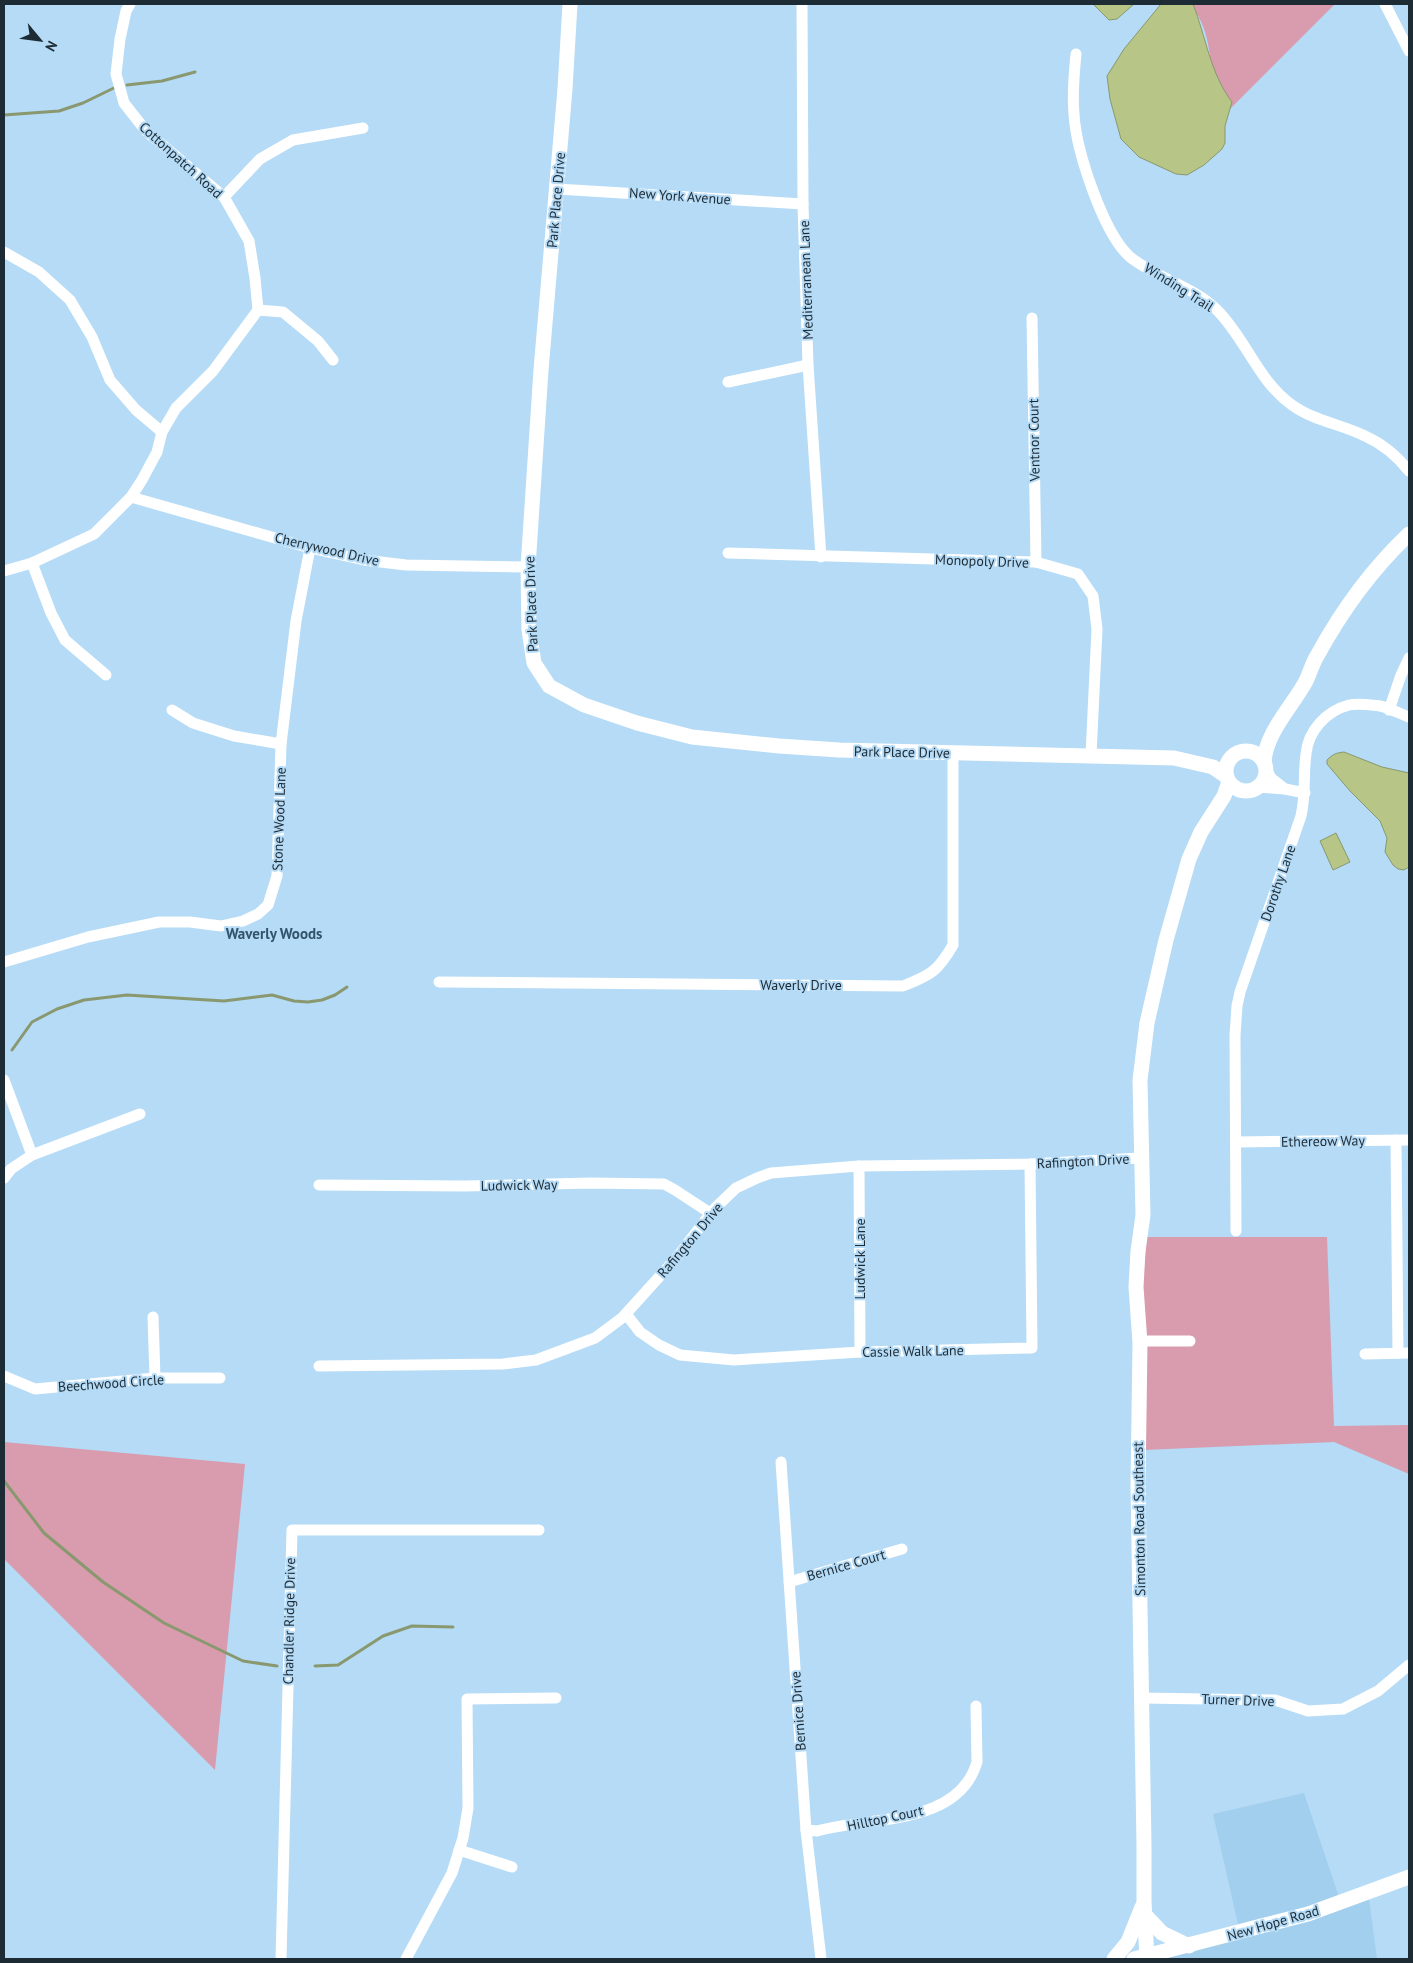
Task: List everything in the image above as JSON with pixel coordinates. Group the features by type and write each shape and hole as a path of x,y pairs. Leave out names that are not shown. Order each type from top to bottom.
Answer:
{"street":[{"name":"Cottonpatch Road","path":"130,4 126,11 120,39 116,74 124,103 146,131 224,197 249,241 258,310"},
{"name":"Park Place Drive","path":"570,4 558,189 541,370 528,567 529,630 534,663 549,686 584,705 644,725 692,737 839,750 1174,758 1213,767 1228,779"},
{"name":"Mediterranean Lane","path":"802,4 803,204 808,365 822,557"},
{"path":"1384,4 1409,51"},
{"name":"Winding Trail","path":"1076,54 1073,87 1074,116 1081,157 1109,227 1123,250 1141,264 1192,292 1216,308 1234,330 1269,383 1292,405 1320,420 1375,441 1398,458 1409,471"},
{"path":"224,197 260,159 293,140 363,128"},
{"name":"New York Avenue","path":"558,189 803,204"},
{"path":"4,252 39,272 70,300 92,337 110,380 136,410 162,432"},
{"path":"4,571 32,563 94,534 131,497 157,452 162,432 176,408 213,371 258,310 283,312 318,341 333,360"},
{"name":"Ventnor Court","path":"1032,318 1036,562"},
{"path":"728,382 808,365"},
{"name":"Cherrywood Drive","path":"131,497 310,548 364,560 406,564 528,567"},
{"path":"1187,869 1232,801 1265,776 1267,744 1306,681 1315,659 1340,616 1360,589 1409,534"},
{"name":"Stone Wood Lane","path":"4,962 88,937 159,922 190,922 221,926 243,921 258,914 268,906 278,876 281,744 296,621 310,548"},
{"name":"Monopoly Drive","path":"728,553 1036,562 1078,574 1093,596 1097,629 1091,755"},
{"path":"32,563 51,613 65,640 106,675"},
{"path":"1389,710 1409,658"},
{"path":"1248,751 1261,738 1300,676 1315,659"},
{"name":"Dorothy Lane","path":"1236,1231 1235,1035 1237,1006 1240,992 1301,816 1305,793 1305,755 1308,740 1322,720 1333,711 1351,704 1382,706 1409,717"},
{"path":"172,710 193,724 234,736 281,744"},
{"path":"1285,789 1271,778 1265,765 1254,752 1241,751 1230,758 1226,770 1228,779 1233,786 1250,789 1285,789 1305,793"},
{"name":"Waverly Drive","path":"440,982 903,986 927,976 942,964 953,945 954,753"},
{"name":"Park Place Drive","path":"1174,758 1186,754 1230,758"},
{"path":"1187,869 1189,859 1201,832 1224,796 1228,779"},
{"name":"Simonton Road Southeast","path":"1143,1958 1144,1845 1138,1485 1140,1341 1136,1287 1143,1215 1140,1158 1140,1080 1147,1023 1166,940 1187,869"},
{"path":"4,1080 32,1154"},
{"path":"4,1178 11,1169 32,1154 140,1114"},
{"path":"1365,1354 1404,1353 1396,1140"},
{"name":"Ethereow Way","path":"1236,1142 1409,1140"},
{"name":"Rafington Drive","path":"319,1366 503,1364 536,1360 595,1338 626,1314 678,1256 710,1213 736,1188 771,1174 859,1166 1030,1164 1140,1158"},
{"name":"Cassie Walk Lane","path":"626,1314 640,1332 659,1345 680,1355 734,1360 860,1352 1032,1348 1030,1164"},
{"name":"Ludwick Lane","path":"859,1166 860,1352"},
{"name":"Ludwick Way","path":"319,1185 664,1184 710,1213"},
{"path":"153,1317 156,1378"},
{"path":"1140,1341 1190,1341"},
{"name":"Beechwood Circle","path":"4,1376 35,1389 156,1378 220,1378"},
{"name":"Bernice Drive","path":"781,1462 806,1830 821,1959"},
{"name":"Chandler Ridge Drive","path":"281,1959 292,1530 539,1530"},
{"name":"Bernice Court","path":"789,1582 902,1549"},
{"name":"Turner Drive","path":"1141,1698 1276,1700 1308,1711 1343,1709 1378,1691 1409,1665"},
{"path":"406,1959 452,1873 459,1850 468,1808 467,1699 556,1698"},
{"name":"Hilltop Court","path":"806,1830 817,1831 907,1816 948,1800 967,1784 975,1769 977,1762 976,1706"},
{"path":"459,1850 512,1867"},
{"name":"New Hope Road","path":"1143,1958 1308,1914 1409,1877"},
{"path":"1114,1959 1128,1942 1144,1908 1162,1933 1186,1946 1166,1959"}],"shaded area":[{"path":"1093,4 1134,4 1117,19 1109,20"},
{"path":"1161,4 1193,4 1213,67 1232,102 1225,126 1225,143 1222,149 1204,165 1187,175 1176,174 1139,157 1121,139 1110,99 1107,76 1124,49"},
{"path":"1188,4 1335,4 1212,127 1212,79 1208,44 1204,28"},
{"path":"1344,752 1382,767 1409,773 1409,867 1404,870 1398,869 1393,865 1385,852 1387,838 1380,821 1350,791 1327,764 1327,760 1331,756"},
{"path":"1336,833 1350,862 1333,870 1320,841"},
{"path":"1147,1237 1327,1237 1334,1426 1409,1425 1409,1474 1334,1442 1144,1450 1143,1277"},
{"path":"4,1442 245,1464 215,1770 4,1559"},
{"path":"1304,1793 1340,1900 1368,1891 1377,1959 1161,1959 1240,1933 1213,1814"}],"waterway":[{"path":"127,85 162,81 195,72"},
{"path":"4,115 59,111 83,103 118,86"},
{"path":"12,1050 32,1022 57,1009 84,1000 127,995 224,1001 272,995 294,1001 308,1002 322,1000 335,995 347,987"},
{"path":"4,1481 44,1533 103,1582 164,1623 243,1661 277,1666"},
{"path":"315,1666 338,1665 383,1636 412,1626 453,1627"}],"district":[{"name":"Waverly Woods","path":"274,934"}]}
